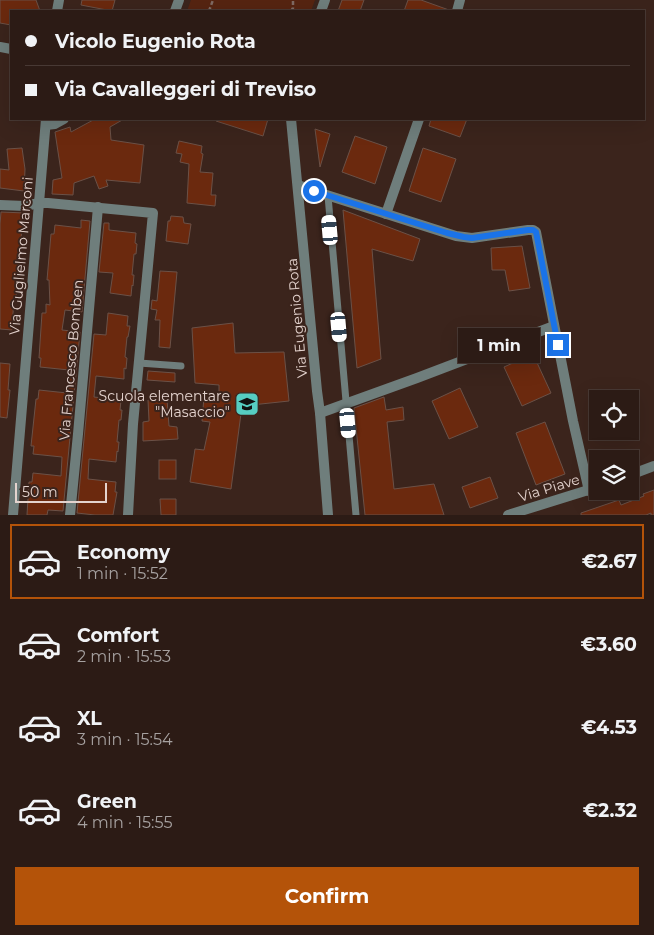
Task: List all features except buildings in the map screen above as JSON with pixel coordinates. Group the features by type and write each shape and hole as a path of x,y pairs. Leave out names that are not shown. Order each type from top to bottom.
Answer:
{"street":[{"path":"46,122 55,124 62,120"},
{"name":"Via Eugenio Rota","path":"291,120 320,413 328,515"},
{"path":"386,214 419,120"},
{"name":"Via Guglielmo Marconi","path":"13,515 46,122"},
{"path":"298,185 328,196 464,237 472,238 528,230 536,232 572,421 589,476"},
{"path":"0,204 25,206 39,202 153,212 133,424 128,515"},
{"name":"Via Francesco Bomben","path":"70,515 98,208"},
{"path":"320,413 554,326"},
{"path":"639,472 654,466"},
{"name":"Via Piave","path":"508,515 589,490"}],"lane":[{"path":"328,196 356,515"},
{"path":"139,363 181,366"}],"shaded area":[{"path":"191,0 315,0 311,10 187,10"}],"place":[{"name":"Scuola elementare \"Masaccio\"","path":"247,404"}],"route":[{"path":"314,191 464,237 472,238 533,230 537,235 558,345"}]}
